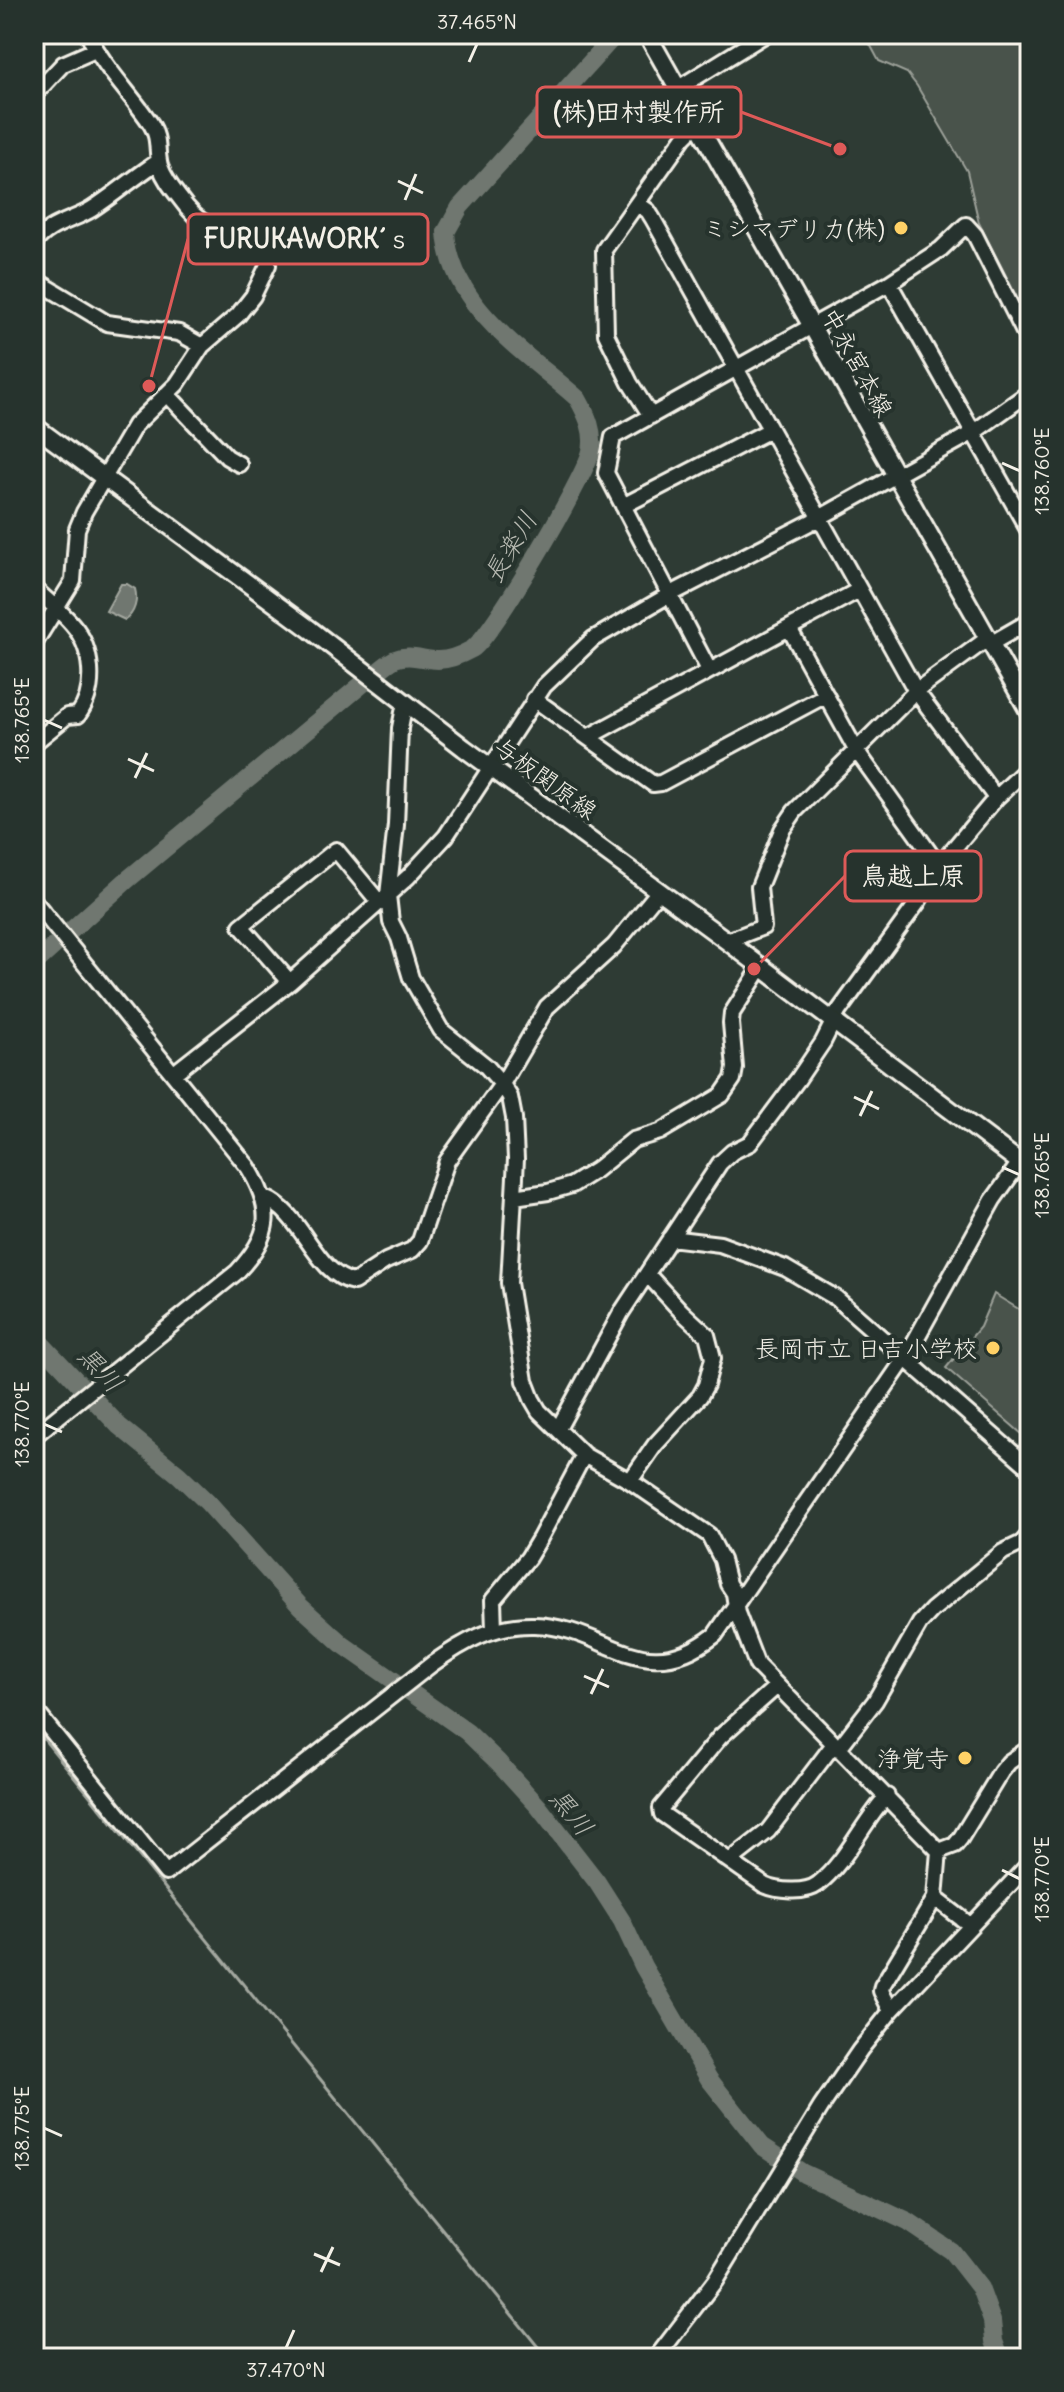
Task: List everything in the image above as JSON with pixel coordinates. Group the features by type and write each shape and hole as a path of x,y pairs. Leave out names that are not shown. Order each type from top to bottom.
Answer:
{"main road":[{"name":"中永宮本線","path":"647,34 1030,713"},
{"name":"与板関原線","path":"34,426 1025,1166"}],"street":[{"path":"34,644 73,581 77,529 135,425 177,384 202,346 238,315 253,296 268,265 269,238 213,229 199,222 166,181 159,161 154,128 95,50 88,34"},
{"path":"677,89 766,34"},
{"path":"34,95 63,64 95,50"},
{"path":"651,416 606,334 604,250 684,137 696,125"},
{"path":"34,244 51,228 94,208 159,161"},
{"path":"638,204 648,211 916,691 996,798"},
{"path":"709,670 606,473 613,437 889,283 941,249 966,225 975,235 1030,344"},
{"path":"34,279 107,323 179,333 202,346"},
{"path":"889,283 1030,533"},
{"path":"173,1074 290,982 384,899 446,836 534,699 559,670 593,639 669,595 895,477 974,432 1030,392"},
{"path":"167,394 227,457 239,464"},
{"path":"623,506 770,430"},
{"path":"34,588 72,624 90,663 84,707 78,715 67,716 34,743"},
{"path":"588,737 859,590"},
{"path":"727,941 763,927 759,887 782,830 795,811 916,691 988,641 1030,621"},
{"path":"789,628 856,750 939,866"},
{"path":"534,699 653,784 661,783 826,695"},
{"path":"405,702 400,728 396,825 384,899 411,978 441,1030 486,1066 510,1097 516,1159 509,1283 525,1381 539,1411 584,1455 630,1481 709,1535 722,1560 753,1656 777,1686 939,1851 935,1898 882,1986 881,1991 891,2011"},
{"path":"558,1429 621,1313 720,1163 732,1152 750,1143 806,1067 833,1021 918,902 939,866 996,798 1030,766"},
{"path":"290,982 241,926 336,850 384,899"},
{"path":"265,1198 283,1207 340,1278 354,1282 386,1261 412,1250 420,1241 447,1161 502,1084 547,1007 614,946 659,891"},
{"path":"34,901 248,1167 265,1198 263,1233 246,1263 34,1436"},
{"path":"514,1197 572,1185 633,1140 660,1132 722,1095 733,1079 735,1068 732,1013 761,968"},
{"path":"34,1709 166,1873 460,1644 494,1630 524,1625 557,1627 650,1660 667,1659 700,1647 715,1635 906,1357 993,1200 1025,1166 1030,1148"},
{"path":"670,1238 720,1244 785,1268 836,1298 1030,1468"},
{"path":"630,1481 655,1445 700,1396 713,1358 707,1335 648,1275"},
{"path":"494,1630 493,1600 528,1558 584,1455"},
{"path":"731,1860 768,1831 875,1701 920,1623 1003,1552 1022,1543 1030,1534"},
{"path":"777,1686 720,1737 661,1808 662,1814 771,1888 802,1889 817,1886 845,1854 872,1812 887,1796"},
{"path":"939,1851 955,1845 1001,1772 1009,1762 1030,1748"},
{"path":"656,2358 715,2281 845,2070 891,2011 1030,1863"},
{"path":"935,1898 970,1925"}],"shaded area":[{"path":"1030,34 1030,323 979,223 967,171 917,86 907,73 879,61 865,35"},
{"path":"121,584 127,584 136,593 133,610 125,620 106,611"},
{"name":"長岡市立 日吉小学校","path":"994,1294 1030,1316 1030,1441 946,1368 980,1327"}],"waterway":[{"name":"長楽川","path":"34,964 127,880 388,664 406,657 447,659 472,649 517,588 585,466 591,451 591,430 578,399 515,346 477,306 462,284 451,259 446,232 460,207 616,34"},
{"name":"黒川","path":"34,1336 119,1426 208,1503 300,1606 342,1644 467,1732 498,1762 538,1806 597,1882 622,1921 643,1966 709,2079 762,2146 803,2173 908,2222 951,2251 980,2288 992,2321 1000,2358"},
{"path":"34,1727 547,2358"}],"place":[{"name":"(株)田村製作所","path":"840,149"},
{"name":"ミシマデリカ(株)","path":"901,228"},
{"name":"FURUKAWORK´ｓ","path":"149,386"},
{"name":"鳥越上原","path":"754,969"},
{"name":"長岡市立 日吉小学校","path":"993,1348"},
{"name":"浄覚寺","path":"965,1758"}]}
